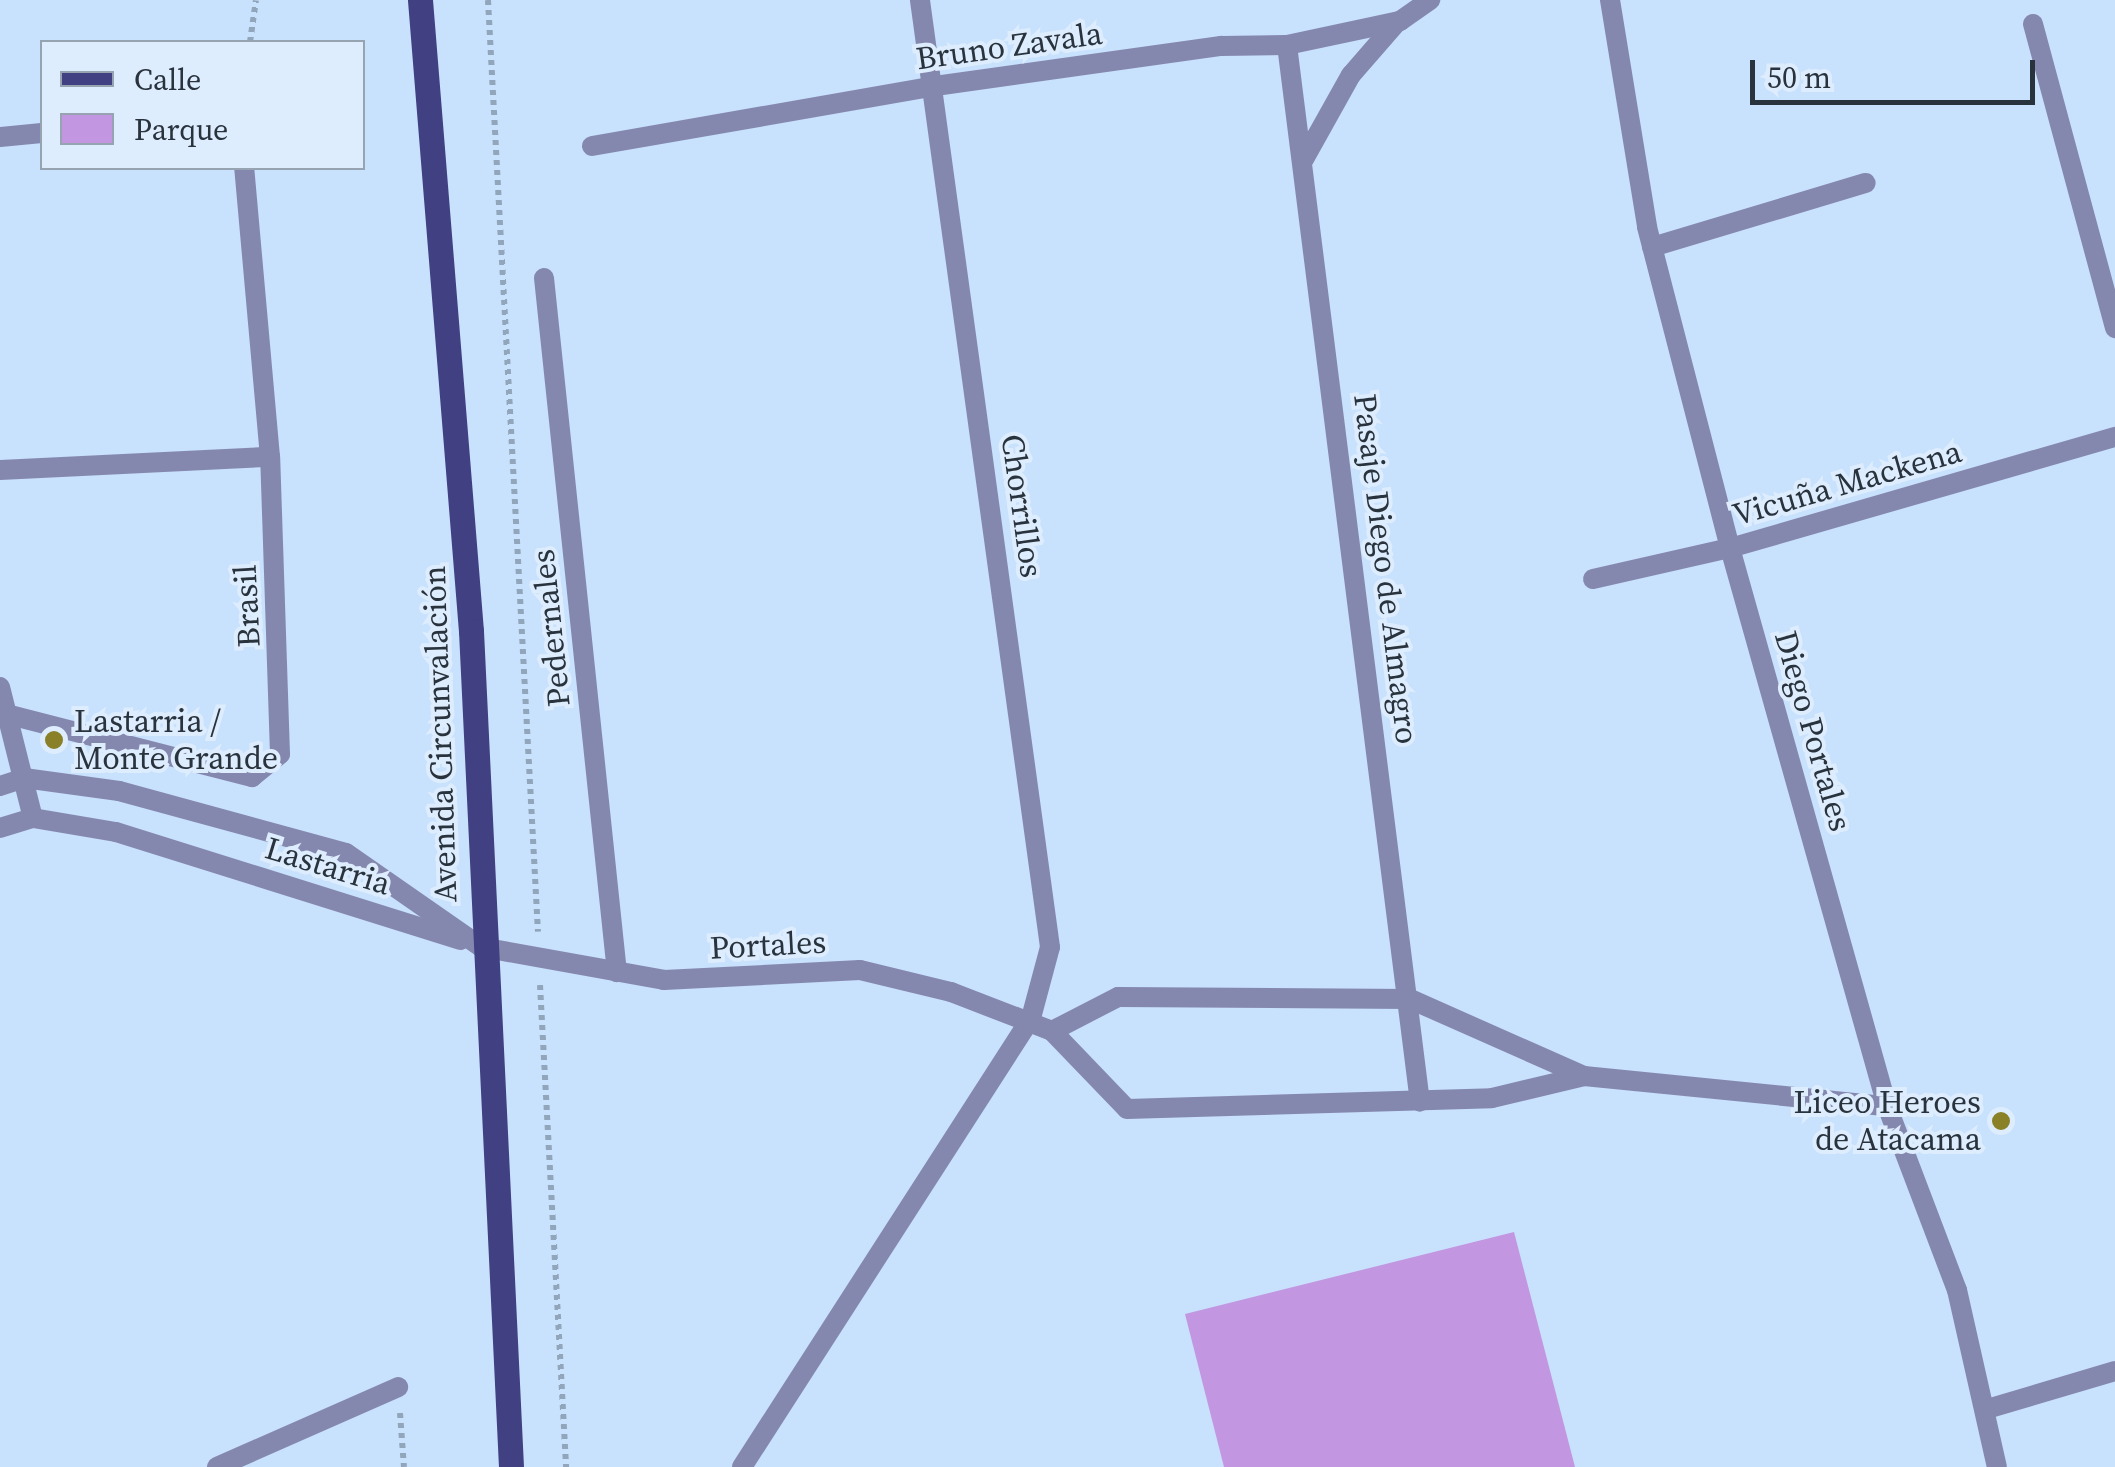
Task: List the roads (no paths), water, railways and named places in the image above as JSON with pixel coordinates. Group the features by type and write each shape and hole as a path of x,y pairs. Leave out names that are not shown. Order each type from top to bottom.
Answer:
{"main road":[{"name":"Avenida Circunvalación","path":"420,0 472,630 480,947 510,1467"}],"street":[{"name":"Chorrillos","path":"742,1467 1031,1018 1050,947 935,86 920,0"},
{"name":"Bruno Zavala","path":"592,146 935,86 1221,46 1287,44 1397,22 1430,0"},
{"name":"Diego Portales","path":"1610,0 1652,247 1730,548 1888,1106 1944,1250 1986,1409 1997,1467"},
{"path":"1303,160 1351,75 1397,22"},
{"path":"2034,24 2115,328"},
{"name":"Pasaje Diego de Almagro","path":"1287,44 1420,1102"},
{"path":"0,137 40,133"},
{"name":"Brasil","path":"10,715 252,776 272,765 284,740 270,457 244,170"},
{"path":"1652,247 1866,183"},
{"name":"Pedernales","path":"544,278 617,972"},
{"name":"Vicuña Mackena","path":"1593,579 1730,548 2115,437"},
{"path":"0,470 270,457"},
{"path":"0,688 10,715 33,818"},
{"name":"Lastarria","path":"0,786 24,778 119,791 346,852 480,947"},
{"name":"Lastarria","path":"0,828 33,818 116,832 480,947"},
{"name":"Portales","path":"480,947 664,980 860,970 1031,1018 1052,1031 1127,1109 1492,1098 1584,1076"},
{"name":"Portales","path":"1052,1031 1118,998 1410,999 1584,1076 1888,1106"},
{"path":"1986,1409 2115,1371"},
{"path":"217,1467 398,1387"}],"place":[{"name":"Lastarria / Monte Grande","path":"54,740"},
{"name":"Liceo Heroes de Atacama","path":"2001,1121"}]}
